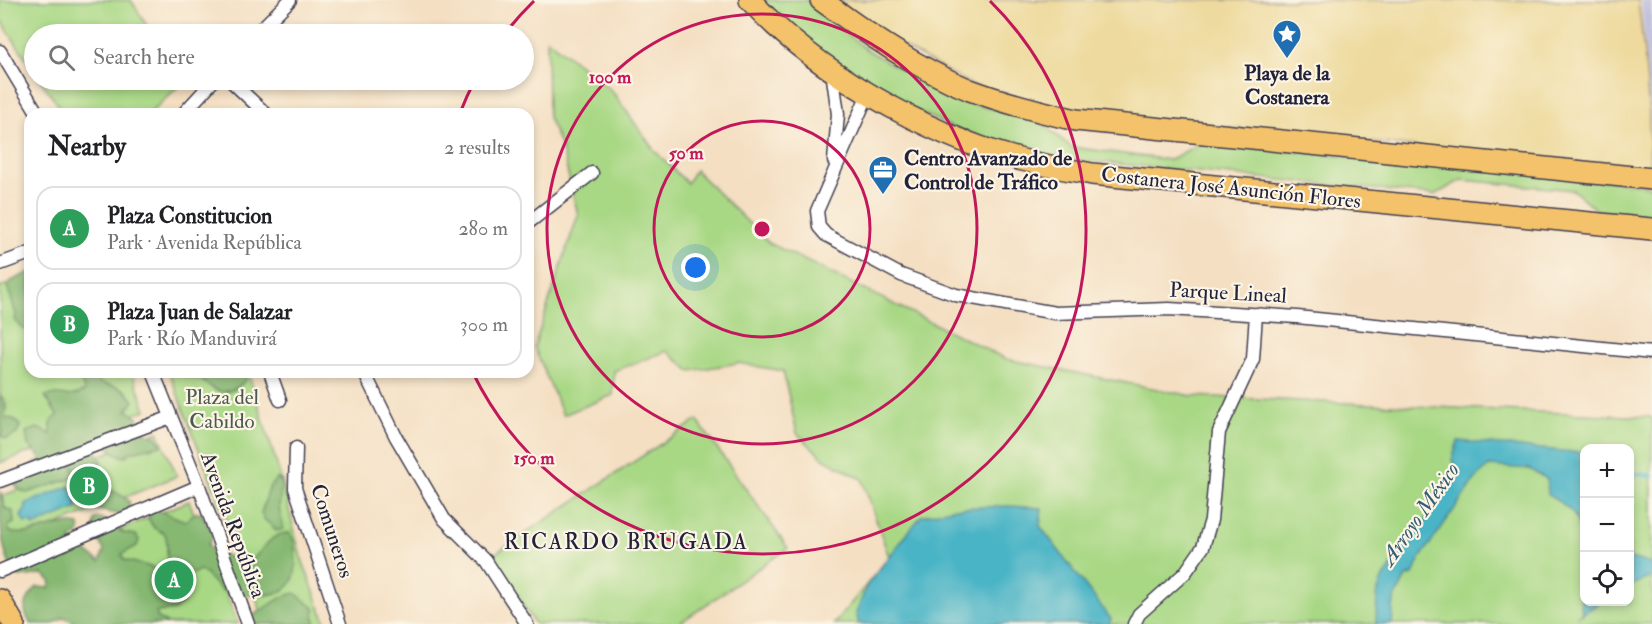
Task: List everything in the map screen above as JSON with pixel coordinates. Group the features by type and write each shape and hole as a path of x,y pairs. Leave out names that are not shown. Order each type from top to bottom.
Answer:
{"highway":[{"name":"Costanera José Asunción Flores","path":"750,0 765,17 832,71 868,94 954,136 1002,153 1092,174 1652,229"},
{"path":"821,0 880,42 970,90 1076,120 1652,179"},
{"path":"0,600 14,624"}],"street":[{"path":"266,24 290,0"},
{"path":"0,51 34,108"},
{"path":"832,71 838,114 833,174"},
{"path":"188,108 205,90"},
{"path":"241,90 260,108"},
{"path":"833,174 868,94"},
{"path":"534,218 592,173"},
{"name":"Parque Lineal","path":"833,174 817,211 819,227 826,235 901,275 956,296 1055,313 1169,309 1256,314 1652,353"},
{"path":"0,264 24,255"},
{"path":"1134,624 1139,614 1185,573 1203,547 1211,520 1219,432 1253,359 1256,314"},
{"name":"Avenida República","path":"155,378 199,486 248,624"},
{"path":"272,378 280,400"},
{"path":"367,378 396,437 444,519 486,561 527,624"},
{"path":"0,481 171,417"},
{"name":"Comuneros","path":"296,448 295,488 340,624"},
{"path":"0,571 199,486"}],"shaded area":[{"path":"1641,0 1652,0 1652,132"}],"green space":[{"path":"0,0 131,0 146,24 24,24 24,56 0,19"},
{"path":"761,0 805,0 867,50 916,78 966,102 1040,122 1071,147 1170,160 1200,143 1629,183 1652,186 1652,217 1598,211 1573,190 1461,180 1435,195 1068,159 1008,145 952,127 902,104 812,48"},
{"path":"547,39 612,91 654,150 687,183 695,170 769,243 1006,359 1192,396 1650,417 1652,418 1652,624 834,624 889,557 862,479 823,458 797,433 783,371 738,363 690,371 667,351 614,371 613,395 563,415 534,347 578,215 562,149 548,117"},
{"path":"47,90 175,90 155,108 61,108"},
{"path":"24,275 24,329 15,320 16,314 7,286 11,281"},
{"path":"24,278 24,378 134,378 146,410 0,463 0,287"},
{"path":"79,378 96,378 100,383 126,392 134,401 127,410 138,418 144,432 156,437 162,445 131,452 124,457 113,452 107,444 95,450 102,461 93,468 73,467 75,475 70,479 27,493 19,490 12,480 40,460 36,452 28,445 26,432 37,428 51,434 51,422 57,415 45,396 74,395 85,391"},
{"name":"Plaza del Cabildo","path":"171,378 250,378 282,481 300,554 326,624 266,624"},
{"path":"194,378 246,378 239,386 224,392"},
{"path":"0,395 6,403 5,418 14,419 20,426 17,434 6,439 1,436 3,431 0,423"},
{"path":"697,420 788,548 678,624 535,624 491,556"},
{"path":"158,432 177,476 18,541 9,540 0,497"},
{"path":"278,478 282,483 279,507 283,529 277,531 261,513 270,486"},
{"path":"89,483 120,494 129,501 130,510 117,514 94,509 82,491 83,486"},
{"path":"0,490 5,508 13,511 14,523 8,526 10,532 27,533 62,525 79,525 80,532 71,540 100,562 104,550 93,530 95,519 101,518 124,533 136,535 139,540 137,546 122,554 124,560 153,568 172,577 183,592 183,603 174,610 156,612 158,618 168,624 78,624 64,617 53,624 31,624 25,609 27,600 37,587 49,588 51,582 43,574 19,577 13,570 2,538"},
{"path":"189,501 238,624 149,624 104,536"},
{"path":"155,509 185,521 195,513 201,513 214,534 208,545 211,549 234,559 239,556 252,559 272,539 289,533 294,543 296,567 294,577 284,589 268,595 228,594 200,570 184,578 168,564 165,534 154,528 148,518"},
{"path":"295,593 314,608 315,624 252,624 253,615"}],"sand":[{"name":"Playa de la Costanera","path":"838,0 1638,0 1648,109 1649,170 1080,113 972,85 885,36"}],"water":[{"path":"1458,441 1580,453 1580,532 1572,512 1548,494 1547,479 1529,469 1489,466 1476,478 1419,560 1413,575 1406,577 1394,600 1392,624 1376,624 1377,594 1381,581 1459,474 1452,460"},
{"path":"70,486 71,491 78,491 82,496 76,503 78,508 33,526 32,522 25,523 21,516 26,508 25,504"},
{"path":"1009,506 1042,508 1040,526 1111,619 1109,624 859,624 856,613 867,585 921,516 955,508"},
{"path":"1634,559 1652,564 1652,577 1634,584"},
{"path":"1581,606 1595,606 1577,617 1582,612"}],"waterway":[{"name":"Arroyo México","path":"1634,474 1652,476"}],"place":[{"name":"Playa de la Costanera","path":"1287,60"},
{"name":"Centro Avanzado de Control de Tráfico","path":"883,196"},
{"name":"Plaza Juan de Salazar","path":"89,486"},
{"name":"Plaza Constitucion","path":"174,580"}],"district":[{"name":"RICARDO BRUGADA","path":"626,542"}]}
